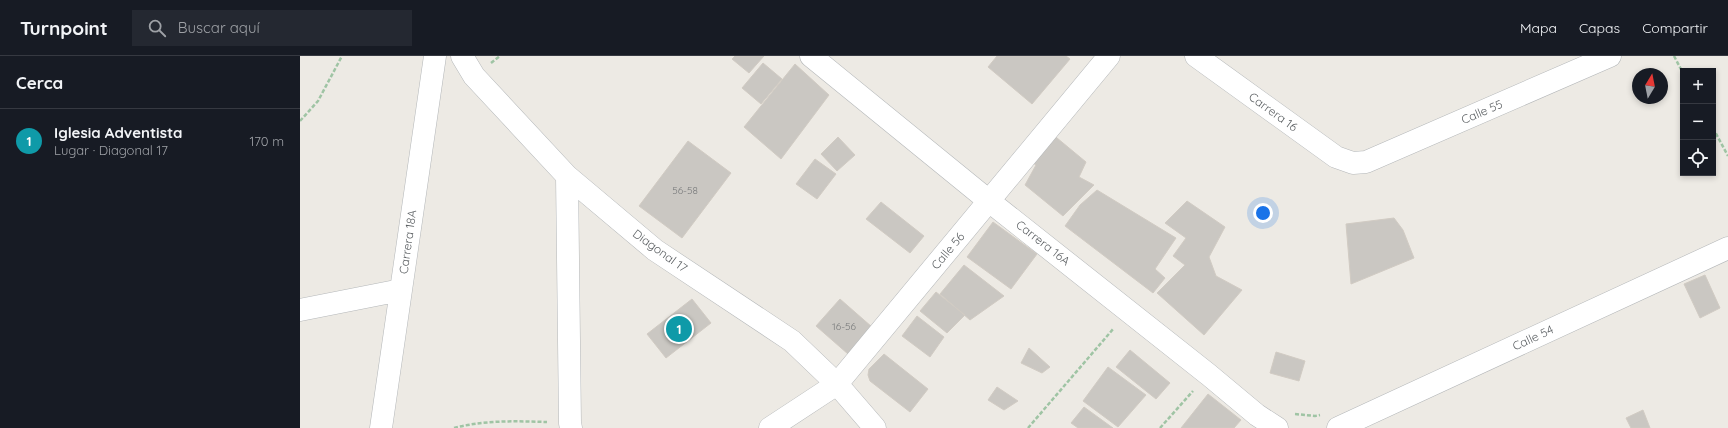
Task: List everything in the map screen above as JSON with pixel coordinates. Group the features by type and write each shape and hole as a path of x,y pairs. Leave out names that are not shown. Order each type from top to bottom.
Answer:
{"street":[{"name":"Carrera 18A","path":"381,428 435,56"},
{"name":"Diagonal 17","path":"462,56 474,76 567,176 655,250 792,341 837,384 875,428"},
{"name":"Carrera 16A","path":"811,56 989,201 1209,375 1257,415 1283,420"},
{"name":"Calle 56","path":"770,428 837,384 1109,56"},
{"name":"Carrera 16","path":"1196,56 1336,158 1353,163"},
{"name":"Calle 55","path":"1353,163 1366,162 1610,56"},
{"path":"567,176 570,426"},
{"name":"Calle 54","path":"1330,421 1728,248"},
{"path":"300,310 401,290"}],"path":[{"path":"300,121 318,101 342,56"},
{"path":"1674,56 1680,68"},
{"path":"1716,134 1728,156"},
{"path":"1028,428 1128,311"},
{"path":"1160,428 1177,407 1209,375"},
{"path":"1283,420 1315,416 1330,421"},
{"path":"454,428 502,420 570,426"}],"building":[{"path":"735,56 764,56 749,73 732,59"},
{"path":"997,56 1066,56 1070,59 1032,104 988,67"},
{"path":"763,63 782,79 761,104 742,88"},
{"path":"795,64 829,95 781,159 744,127"},
{"path":"1051,133 1086,162 1079,177 1094,185 1063,216 1025,185 1036,165 1030,161"},
{"path":"838,137 855,155 837,171 821,154"},
{"path":"688,141 731,173 682,238 639,206"},
{"path":"815,159 836,174 817,199 796,184"},
{"path":"1097,190 1176,238 1155,269 1165,278 1153,293 1065,226 1080,205"},
{"path":"1187,201 1225,227 1209,257 1216,276 1242,290 1204,335 1157,293 1185,265 1173,256 1186,238 1165,223"},
{"path":"881,202 924,236 910,253 866,219"},
{"path":"1394,218 1403,230 1414,258 1351,284 1346,224"},
{"path":"993,222 1037,254 1011,289 967,257"},
{"path":"964,265 1004,296 970,320 940,294"},
{"path":"1705,275 1720,308 1700,318 1684,284"},
{"path":"936,292 965,315 947,333 920,311"},
{"path":"692,299 711,323 666,358 647,334"},
{"path":"840,299 872,327 848,354 816,326"},
{"path":"917,316 944,337 930,357 902,336"},
{"path":"1029,348 1050,367 1042,373 1021,363"},
{"path":"1130,350 1170,383 1156,399 1116,367"},
{"path":"1276,352 1305,361 1299,381 1270,373"},
{"path":"884,354 928,389 910,412 870,381 868,375 869,369"},
{"path":"1108,367 1146,395 1118,427 1083,401"},
{"path":"997,387 1018,401 1004,410 988,400"},
{"path":"1208,394 1241,420 1234,428 1181,428"},
{"path":"1084,407 1113,428 1078,428 1071,423"},
{"path":"1643,410 1650,428 1631,428 1626,418"}],"place":[{"name":"Iglesia Adventista","path":"679,329"}]}
